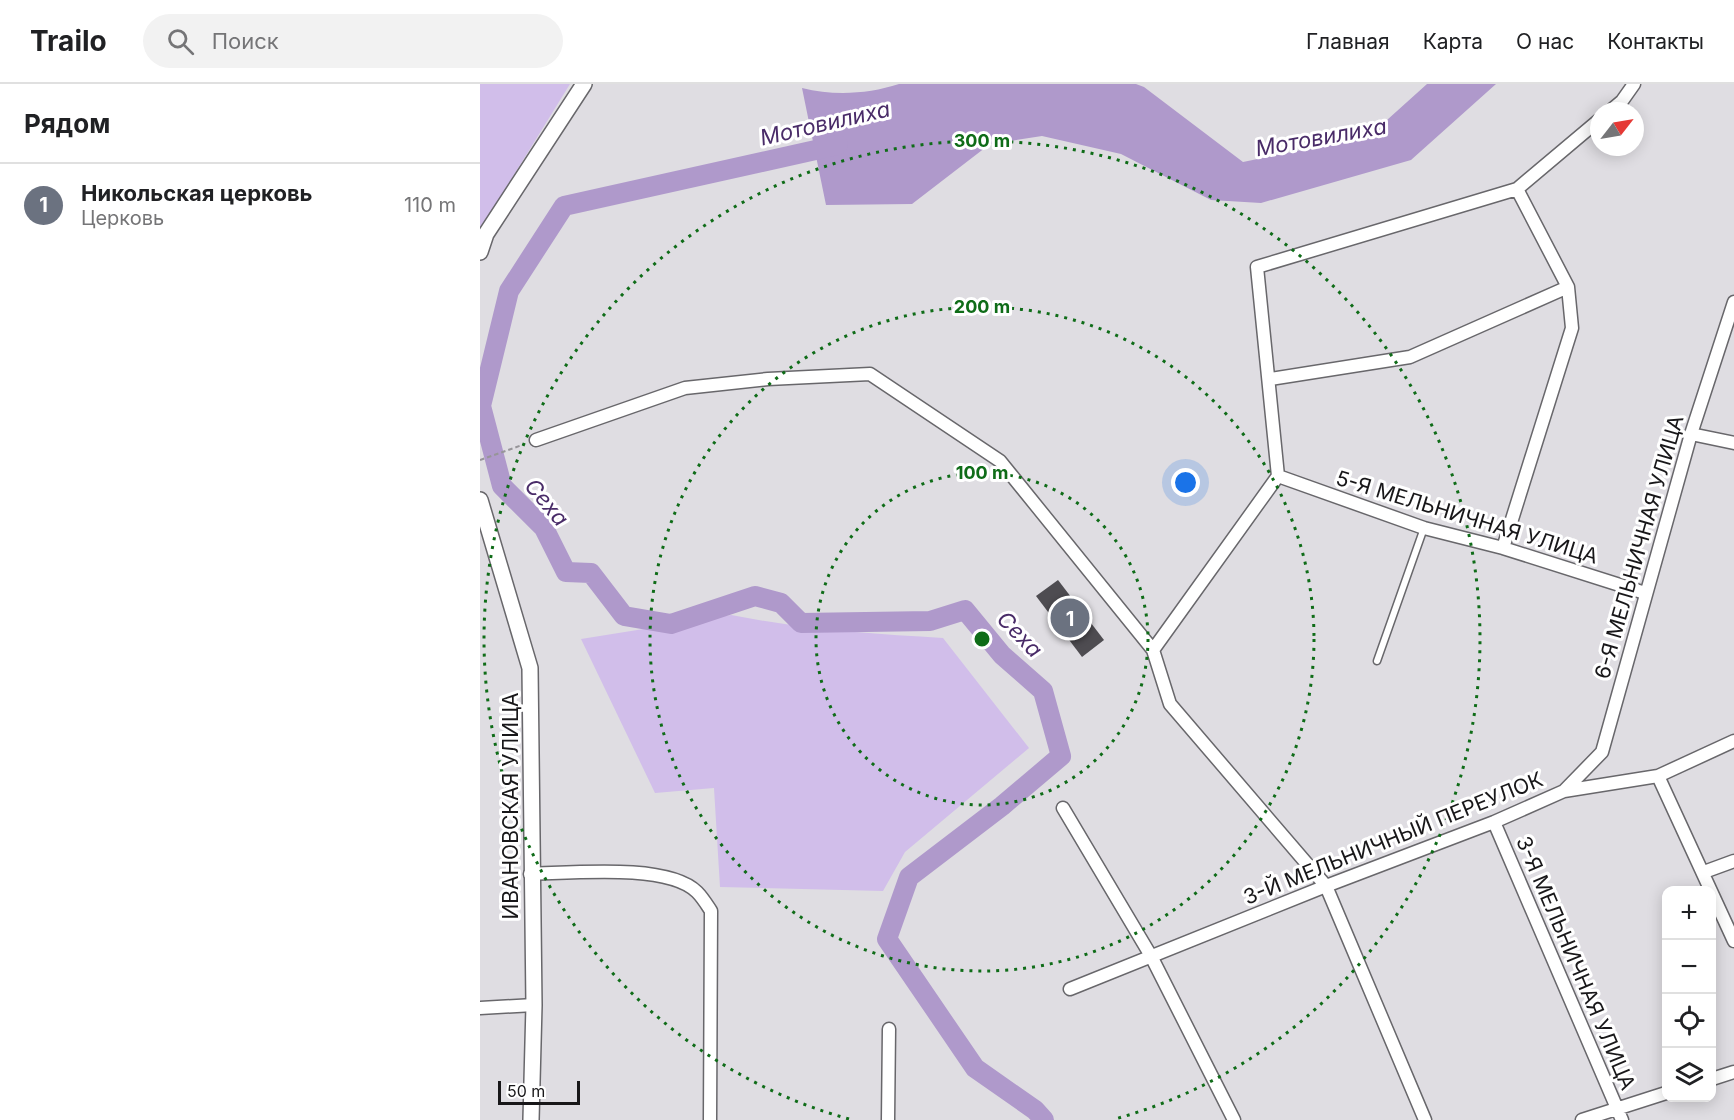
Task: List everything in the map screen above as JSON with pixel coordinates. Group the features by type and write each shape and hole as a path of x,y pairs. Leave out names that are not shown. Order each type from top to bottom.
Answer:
{"street":[{"path":"480,252 486,234 584,84"},
{"path":"1621,102 1634,84"},
{"path":"1153,650 1278,476 1257,267 1517,189 1590,128"},
{"path":"1503,548 1572,328 1568,287 1517,189"},
{"path":"1270,380 1410,357 1568,287"},
{"name":"6-Я МЕЛЬНИЧНАЯ УЛИЦА","path":"1564,791 1602,752 1691,434 1734,302"},
{"path":"536,440 685,388 768,379 870,374 1000,461 1153,650 1170,704 1326,886 1425,1120"},
{"path":"1691,434 1734,443"},
{"name":"5-Я МЕЛЬНИЧНАЯ УЛИЦА","path":"1278,476 1424,528 1503,548 1645,593"},
{"name":"ИВАНОВСКАЯ УЛИЦА","path":"480,500 530,668 530,874 534,1005 531,1120"},
{"name":"3-Й МЕЛЬНИЧНЫЙ ПЕРЕУЛОК","path":"1070,989 1326,886 1494,822 1564,791 1658,776 1734,741"},
{"path":"1658,776 1704,872 1734,942"},
{"path":"1063,808 1151,956 1234,1120"},
{"name":"3-Я МЕЛЬНИЧНАЯ УЛИЦА","path":"1494,822 1619,1114"},
{"path":"1704,872 1734,861"},
{"path":"530,874 627,872 672,878 696,891 711,911 710,1120"},
{"path":"480,1008 534,1005"},
{"path":"888,1120 889,1029"},
{"path":"1716,1078 1734,1072"},
{"path":"1582,1120 1619,1114 1662,1095"}],"lane":[{"path":"1377,661 1424,528"}],"path":[{"path":"480,460 536,440"}],"shaded area":[{"path":"480,84 570,84 480,230"},
{"path":"731,615 837,630 943,638 1029,748 905,852 883,891 720,887 714,788 655,793 581,639"}],"water":[{"name":"Мотовилиха","path":"899,84 1136,84 1144,87 1243,162 1320,146 1387,120 1427,84 1496,84 1411,160 1261,203 1211,200 1121,154 1042,136 990,144 912,204 826,205 802,88 851,93"}],"building":[{"path":"1058,580 1104,640 1082,657 1036,596"}],"waterway":[{"name":"Сеха","path":"838,145 564,206 509,291 481,406 502,486 544,528 566,572 591,573 624,616 671,624 755,596 781,603 801,623 930,621 965,610 1002,655 1043,691 1061,756 1002,806 909,877 887,939 975,1068 1035,1110 1044,1120"}],"place":[{"name":"Никольская церковь","path":"1070,618"}]}
